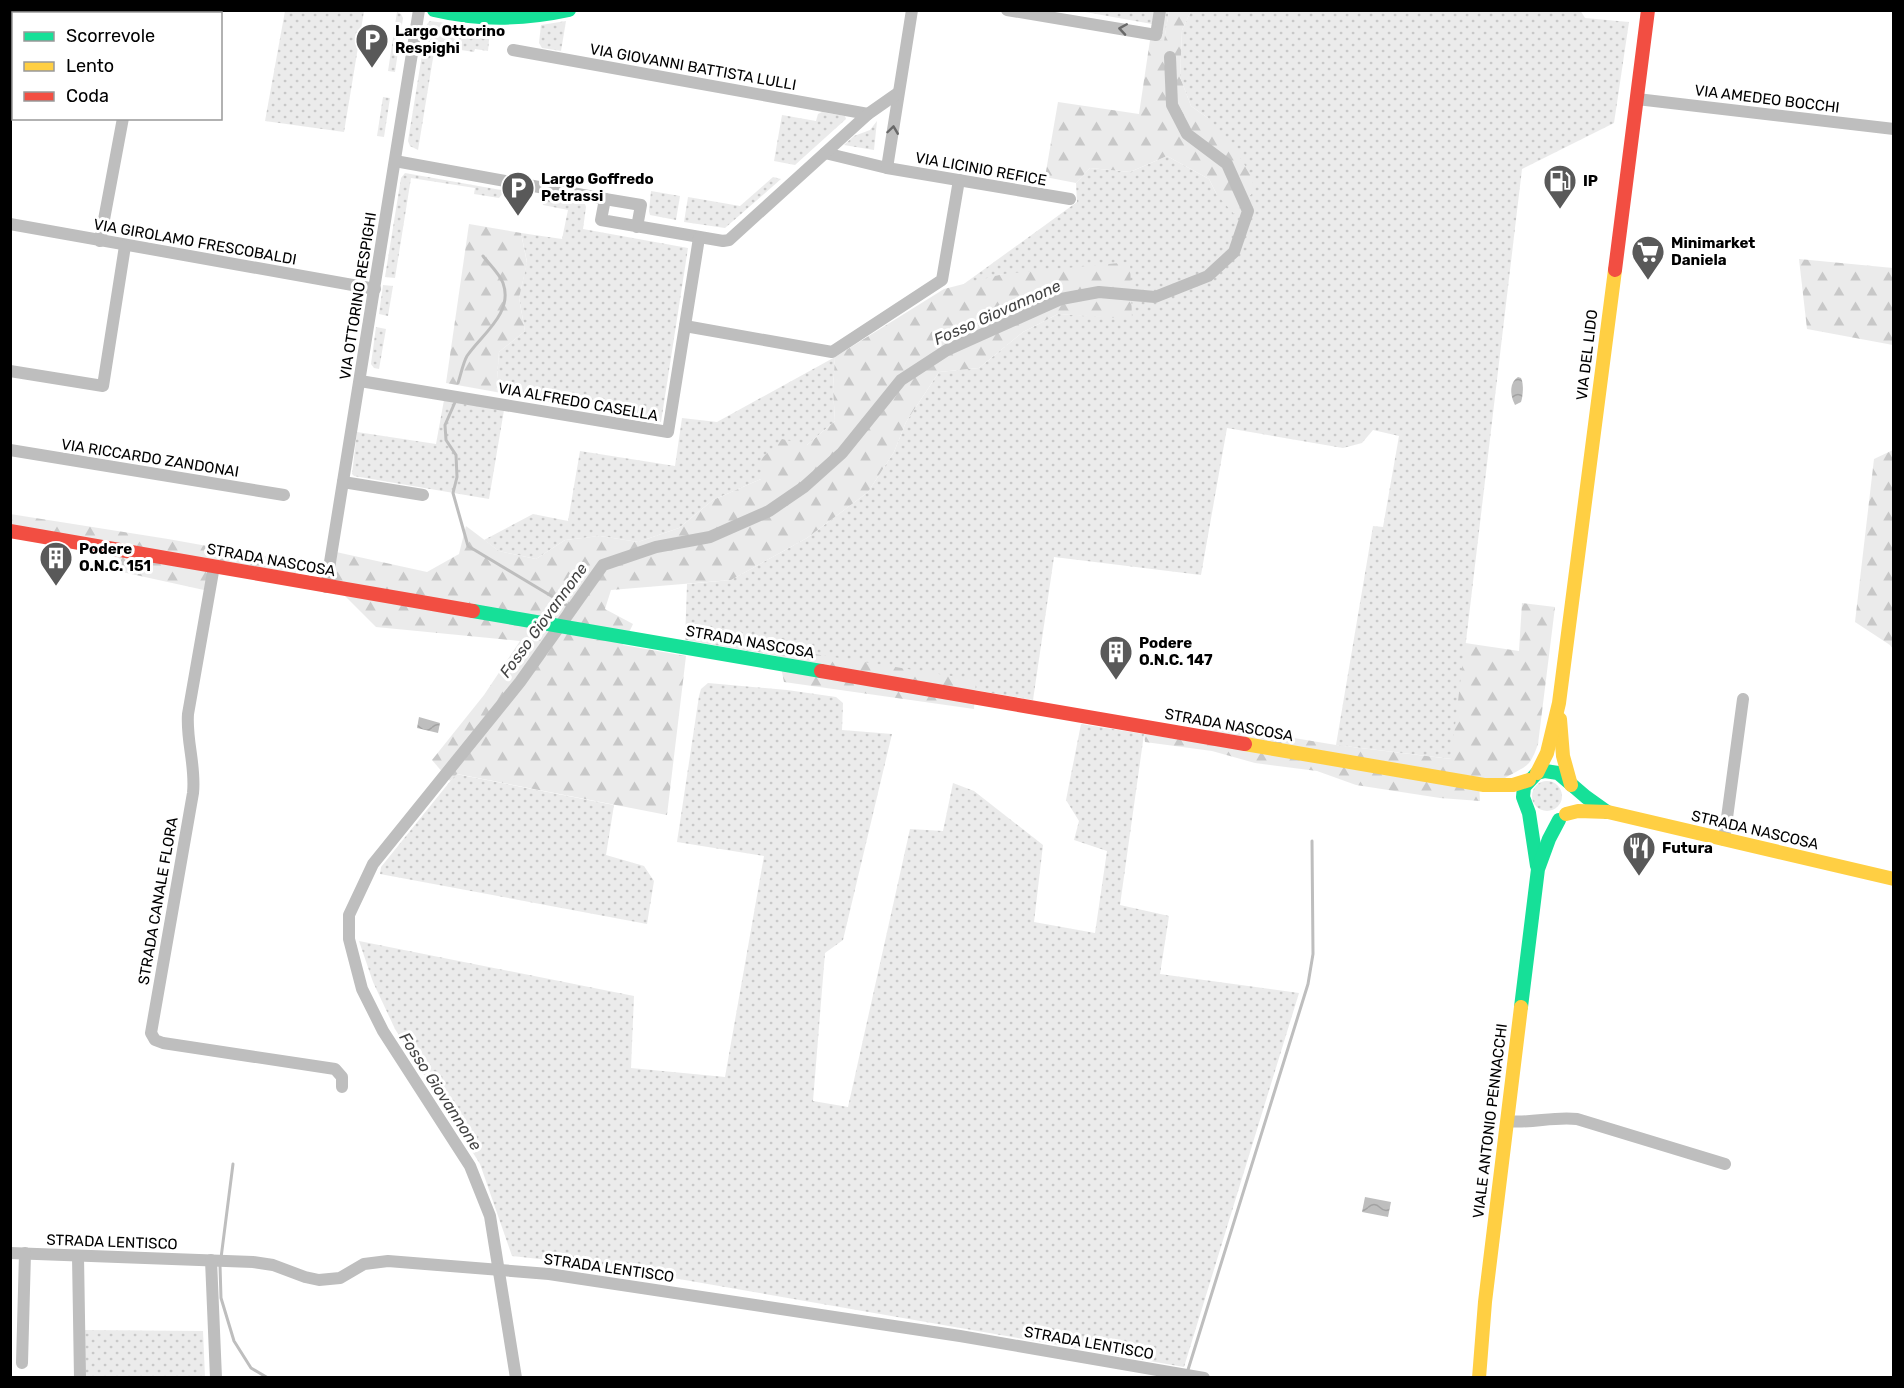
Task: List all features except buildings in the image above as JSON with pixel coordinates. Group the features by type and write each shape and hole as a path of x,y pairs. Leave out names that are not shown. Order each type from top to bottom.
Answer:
{"street":[{"name":"VIA OTTORINO RESPIGHI","path":"326,587 419,10"},
{"path":"434,10 461,17 503,20 543,16 569,10"},
{"path":"887,168 912,10"},
{"path":"1007,10 1156,35 1160,10"},
{"name":"VIA DEL LIDO","path":"1533,776 1546,753 1559,703 1648,10"},
{"name":"VIA GIOVANNI BATTISTA LULLI","path":"513,50 868,114"},
{"path":"605,199 602,220 723,241 735,236 868,114 898,93"},
{"name":"VIA AMEDEO BOCCHI","path":"1637,99 1893,129"},
{"path":"100,241 123,120"},
{"name":"VIA LICINIO REFICE","path":"825,153 887,168 1070,199"},
{"path":"395,161 641,205 637,227"},
{"path":"685,326 832,352 942,280 958,180"},
{"name":"VIA GIROLAMO FRESCOBALDI","path":"10,224 375,289"},
{"name":"VIA ALFREDO CASELLA","path":"360,381 668,432 699,238"},
{"path":"10,371 103,386 125,246"},
{"name":"VIA RICCARDO ZANDONAI","path":"10,450 284,495"},
{"path":"343,482 423,495"},
{"name":"STRADA NASCOSA","path":"10,531 1484,785 1520,785 1533,776"},
{"name":"STRADA CANALE FLORA","path":"214,566 188,714 194,787 151,1033 155,1040 163,1043 335,1069 342,1077 342,1087"},
{"path":"1724,840 1743,699"},
{"name":"VIA DEL LIDO","path":"1559,703 1563,756 1571,783"},
{"path":"1552,771 1560,773 1571,783 1573,803 1562,817 1543,821 1527,810 1523,797 1524,787 1533,776 1552,771"},
{"name":"STRADA NASCOSA","path":"1571,783 1589,800 1608,812"},
{"name":"STRADA NASCOSA","path":"1484,785 1527,810"},
{"name":"VIALE ANTONIO PENNACCHI","path":"1527,810 1538,869"},
{"name":"STRADA NASCOSA","path":"1562,817 1578,811 1608,812 1893,879"},
{"name":"VIALE ANTONIO PENNACCHI","path":"1479,1377 1485,1302 1538,869 1549,839 1562,817"},
{"path":"1507,1121 1577,1119 1725,1164"},
{"name":"STRADA LENTISCO","path":"10,1253 267,1264 305,1278 324,1281 340,1278 364,1264 383,1261 513,1270 916,1329 1201,1377"},
{"path":"22,1363 25,1253"},
{"path":"78,1256 80,1377"},
{"path":"211,1260 216,1377"}],"green space":[{"path":"1074,10 1169,11 1164,42 1150,40 1152,24"},
{"path":"1580,10 1585,18 1629,22 1614,123 1522,169 1452,759 1336,745 1373,526 1383,527 1399,436 1373,430 1362,443 1343,448 1227,428 1201,575 1054,557 1033,700 685,640 687,584 731,580 807,538 868,492 894,452 906,422 939,372 979,368 1023,332 1058,314 1132,318 1003,274 961,286 1077,202 1076,183 1090,168 1130,172 1167,156 1209,179 1217,195 1208,118 1191,106 1180,77 1182,30 1191,11"},
{"path":"285,11 364,11 344,132 265,121"},
{"path":"1169,11 1191,11 1182,30 1180,77 1191,106 1208,118 1230,141 1252,177 1254,191 1234,214 1217,195 1209,179 1167,156 1130,172 1090,168 1076,183 1045,177 1058,102 1139,114 1150,40 1164,41"},
{"path":"397,12 403,18 395,72 388,71"},
{"path":"430,21 490,29 488,51 475,49 474,52 435,46 418,150 410,146 408,141 427,24"},
{"path":"566,21 561,51 542,48 539,43 541,25"},
{"path":"383,97 390,98 384,137 377,136"},
{"path":"822,112 845,116 846,119 795,165 774,161 782,115 816,121 818,114"},
{"path":"877,121 874,150 844,145 854,136 870,130"},
{"path":"405,173 501,190 503,193 499,198 474,194 475,188 411,178 395,278 385,277 401,178"},
{"path":"773,177 781,179 725,228 684,222 688,197 740,206"},
{"path":"651,191 680,196 676,220 650,215"},
{"path":"547,197 585,204 583,229 688,248 661,422 496,392 499,352 525,331 519,298 527,262 521,233 562,239 568,210 543,205 542,200"},
{"path":"469,224 521,233 527,263 519,298 525,331 499,352 496,392 446,383"},
{"path":"1799,259 1893,268 1893,345 1807,329"},
{"path":"1130,262 1132,319 1058,314 1023,332 979,368 939,372 906,422 894,452 868,492 807,538 731,580 611,590 605,609 633,624 623,645 686,656 667,815 457,774 450,781 432,760 484,695 520,641 376,627 332,583 336,552 427,572 459,554 466,526 499,551 536,559 565,540 600,536 638,542 679,528 713,500 761,479 761,459 782,439 807,445 835,421 833,389 835,357 944,289 1003,274"},
{"path":"383,285 393,286 388,316 379,314"},
{"path":"376,327 386,329 379,369 374,368 371,364"},
{"path":"835,357 833,389 835,421 761,479 713,500 679,528 638,542 600,536 565,540 536,559 499,551 484,540 533,514 568,521 580,451 675,466 682,418 717,422"},
{"path":"444,400 504,410 489,499 352,474 357,432 436,444"},
{"path":"1893,450 1893,649 1855,622 1874,459"},
{"path":"10,514 303,563 294,575 223,563 204,590 113,570 116,547 11,529"},
{"path":"1522,603 1555,607 1538,744 1530,761 1523,768 1499,783 1479,782 1480,801 1440,798 1356,785 1317,771 1255,763 1212,751 1145,742 1144,734 1189,741 1217,725 1336,745 1451,759 1465,643 1519,651"},
{"path":"777,648 976,680 974,709 784,682"},
{"path":"708,683 836,697 843,703 842,730 892,734 843,940 825,953 813,1101 848,1107 910,829 943,831 953,783 974,791 1043,845 1034,922 1095,933 1107,851 1074,840 1079,821 1066,800 1081,724 1144,734 1120,905 1169,916 1160,974 1299,993 1184,1367 604,1266 512,1256 480,1164 395,1029 373,982 359,941 634,996 631,1068 725,1077 764,856 677,842 699,696 701,689"},
{"path":"456,774 614,805 606,855 644,866 654,881 647,924 380,874 381,867"},
{"path":"1547,781 1558,785 1562,796 1558,807 1547,811 1536,807 1532,796 1536,785"},
{"path":"84,1330 203,1331 205,1377 83,1378"}],"water":[{"path":"1518,377 1522,381 1523,393 1521,402 1515,405 1511,390 1513,382"},
{"path":"419,717 440,723 438,733 417,728"},
{"path":"1365,1197 1391,1202 1388,1217 1362,1212"}],"waterway":[{"name":"Fosso Giovannone","path":"516,1378 490,1216 470,1166 383,1031 362,989 349,939 349,915 373,864 520,682 603,565 656,547 710,537 769,511 804,487 842,453 901,380 947,350 1061,299 1099,292 1155,297 1208,276 1234,252 1248,211 1227,164 1187,134 1172,105 1170,57"},
{"path":"458,383 467,356 494,323 504,304 503,283 483,256"},
{"path":"456,400 445,425 446,440 456,455 457,477 453,493 468,546 573,609"},
{"path":"1187,1373 1308,984 1313,954 1312,841"},
{"path":"221,1258 233,1164"},
{"path":"220,1265 221,1298 234,1341 251,1368 268,1378"}],"traffic: fast":[{"path":"434,10 451,14 502,18 535,16 569,10"},
{"path":"473,611 821,671"},
{"path":"1537,866 1529,813 1523,797 1524,787 1537,773 1545,771 1558,773 1607,812"},
{"path":"1521,1007 1538,869 1559,820"}],"traffic: slow":[{"path":"1537,773 1547,753 1559,703 1615,270"},
{"path":"1560,719 1563,756 1571,785"},
{"path":"1245,744 1484,785 1513,785 1529,780"},
{"path":"1566,814 1578,811 1608,812 1894,879"},
{"path":"1479,1378 1485,1302 1521,1007"}],"traffic: jam":[{"path":"1615,270 1648,10"},
{"path":"10,531 473,611"},
{"path":"821,671 1245,744"}],"place":[{"name":"Largo Ottorino Respighi","path":"372,69"},
{"name":"IP","path":"1560,210"},
{"name":"Largo Goffredo Petrassi","path":"518,217"},
{"name":"Minimarket Daniela","path":"1648,281"},
{"name":"Podere O.N.C. 151","path":"56,587"},
{"name":"Podere O.N.C. 147","path":"1116,681"},
{"name":"Futura","path":"1639,877"}]}
